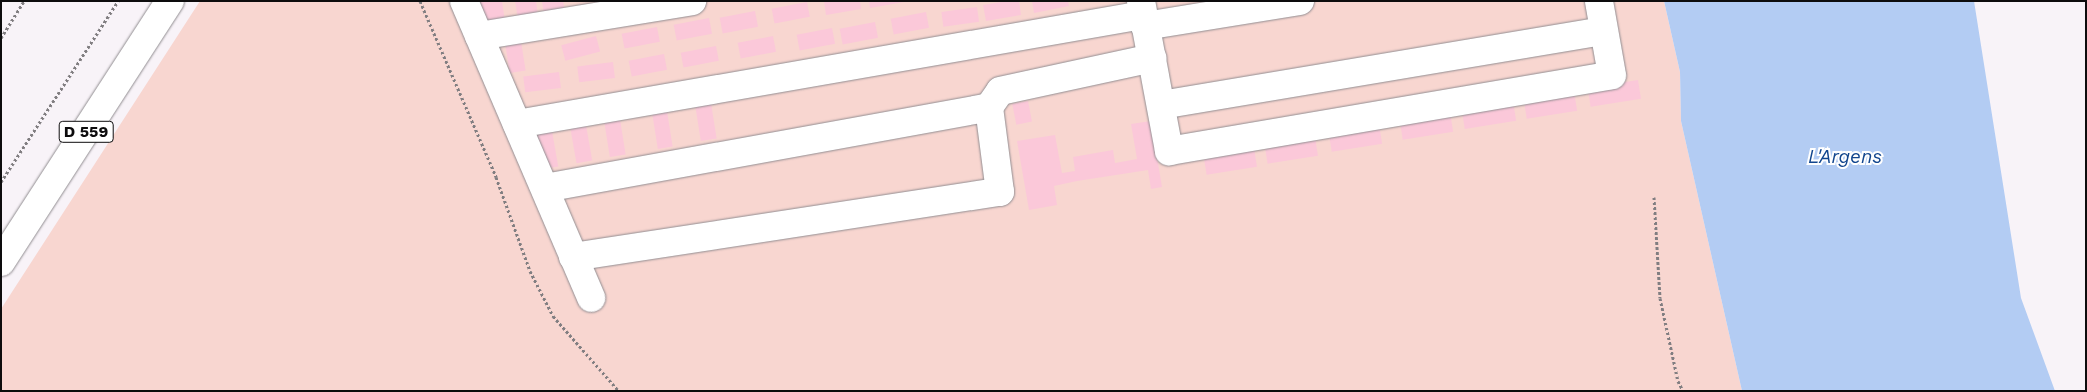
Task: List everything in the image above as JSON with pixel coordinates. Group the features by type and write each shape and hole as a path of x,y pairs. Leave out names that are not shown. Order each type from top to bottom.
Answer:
{"main road":[{"name":"D 559","path":"1,262 170,1"},
{"path":"464,1 591,298"},
{"path":"479,36 692,1"},
{"path":"517,124 1143,14 1300,1"},
{"path":"1143,14 1169,151 1612,75 1599,1"},
{"path":"1161,105 1603,31"},
{"path":"573,257 1000,192 989,108 1000,90 1152,58"},
{"path":"545,188 989,108"}],"path":[{"path":"1,38 24,1"},
{"path":"1,182 118,1"},
{"path":"420,1 496,177 530,271 553,316 619,391"},
{"path":"1654,196 1660,298 1678,381 1683,391"}],"shaded area":[{"path":"200,1 1664,1 1680,72 1681,121 1742,391 1,391 1,309"}],"water":[{"name":"L'Argens","path":"1664,1 1974,1 2021,298 2055,391 1742,391 1681,121 1680,72"}],"building":[{"path":"480,1 502,1 505,22 485,25"},
{"path":"515,1 536,1 538,16 518,19"},
{"path":"542,1 563,1 565,12 544,16"},
{"path":"824,1 860,1 861,9 826,15"},
{"path":"869,1 904,1 904,2 870,8"},
{"path":"1019,1 1021,15 986,21 983,5"},
{"path":"1032,1 1068,1 1069,6 1034,13"},
{"path":"807,2 810,17 775,24 772,9"},
{"path":"977,7 979,22 943,27 941,12"},
{"path":"755,11 758,27 723,34 720,18"},
{"path":"926,12 929,28 894,35 891,19"},
{"path":"709,18 712,34 677,41 674,25"},
{"path":"875,22 878,38 843,45 840,29"},
{"path":"657,27 660,42 625,49 622,34"},
{"path":"832,28 835,44 800,51 797,35"},
{"path":"520,35 526,71 510,73 504,38"},
{"path":"596,36 600,51 565,61 561,45"},
{"path":"773,36 776,52 741,59 738,43"},
{"path":"716,46 719,61 684,68 681,53"},
{"path":"664,54 667,70 632,77 629,61"},
{"path":"613,62 615,78 579,82 577,66"},
{"path":"559,72 561,88 525,92 523,76"},
{"path":"1638,80 1641,99 1591,107 1588,88"},
{"path":"1574,91 1577,111 1527,119 1524,99"},
{"path":"1028,101 1032,122 1016,125 1012,104"},
{"path":"1513,101 1516,121 1465,129 1462,109"},
{"path":"711,103 717,139 701,141 695,106"},
{"path":"667,111 673,147 658,149 652,113"},
{"path":"1450,112 1453,132 1403,140 1400,120"},
{"path":"620,119 626,155 610,157 604,122"},
{"path":"1151,121 1162,187 1151,189 1148,170 1077,181 1054,186 1057,205 1029,210 1017,141 1055,135 1062,173 1075,171 1073,157 1113,150 1115,163 1137,159 1131,124"},
{"path":"1379,124 1382,144 1332,152 1329,132"},
{"path":"586,125 592,160 576,163 570,128"},
{"path":"552,131 558,166 542,169 536,134"},
{"path":"1315,137 1318,156 1268,164 1265,145"},
{"path":"1254,148 1257,167 1207,175 1204,156"}]}
